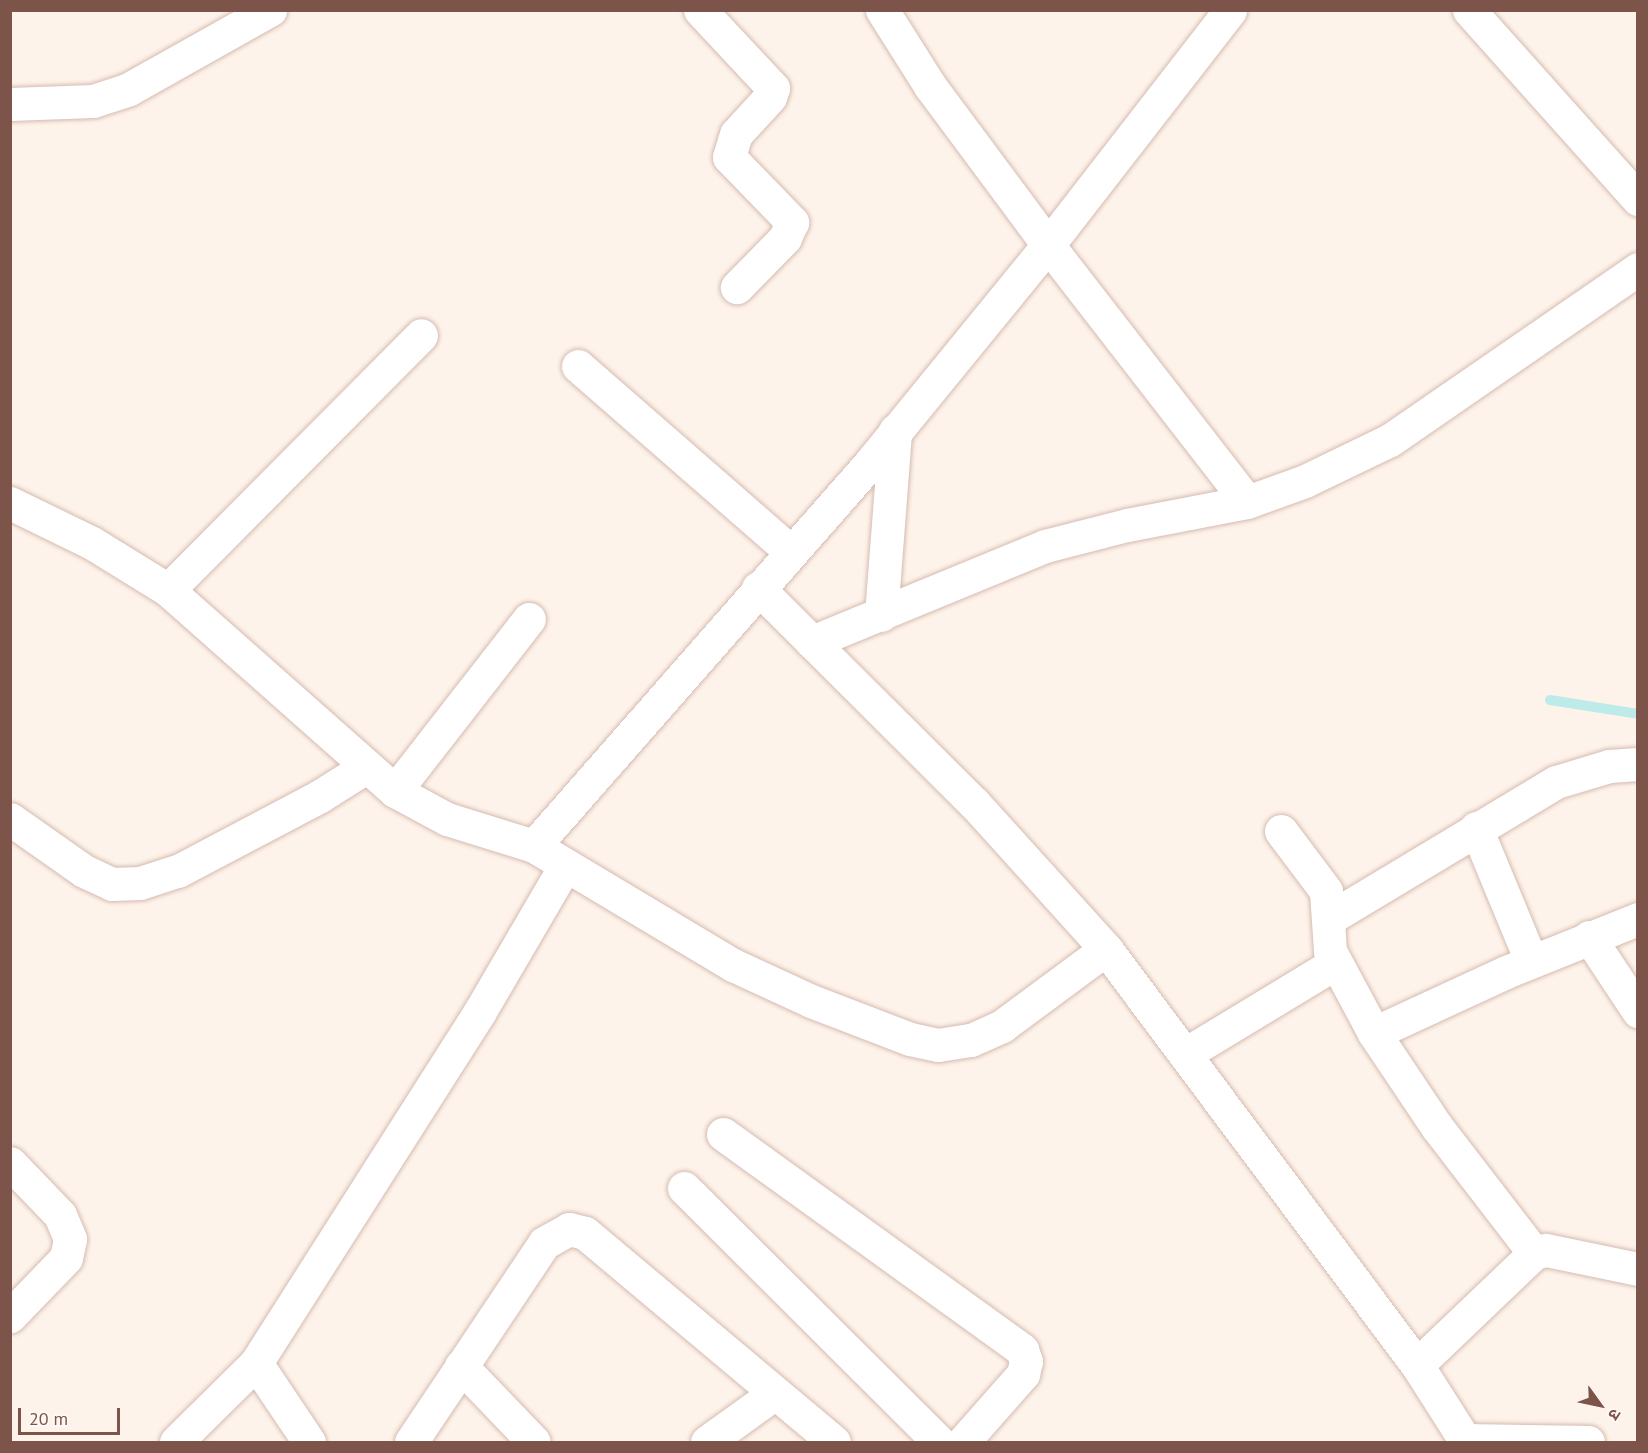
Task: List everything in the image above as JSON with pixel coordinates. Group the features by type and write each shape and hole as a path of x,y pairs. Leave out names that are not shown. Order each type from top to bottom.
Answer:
{"street":[{"path":"10,104 93,101 129,89 229,20 270,10"},
{"path":"700,10 773,88 770,97 736,134 729,157 792,222 785,238 737,287"},
{"path":"882,10 930,86 1048,245 1248,502"},
{"path":"534,846 895,431 1048,245 1230,10"},
{"path":"1469,10 1638,199"},
{"path":"812,642 1045,546 1127,525 1248,502 1305,481 1390,441 1638,269"},
{"path":"168,590 421,335"},
{"path":"578,366 790,551"},
{"path":"881,615 895,431"},
{"path":"10,503 92,543 168,590 366,767 396,791 447,819 534,846 733,965 811,1001 910,1039 938,1045 971,1040 1002,1026 1106,949"},
{"path":"758,588 974,804 1106,949 1185,1054 1304,1220 1417,1365 1466,1442 1588,1443"},
{"path":"396,791 529,619"},
{"path":"1328,919 1556,782 1609,766 1638,764"},
{"path":"10,819 84,871 112,884 140,883 178,871 320,796 366,767"},
{"path":"1476,828 1531,961"},
{"path":"1281,831 1326,891 1328,938 1335,963 1374,1033 1437,1128 1534,1253"},
{"path":"176,1443 256,1363 479,1013 566,866"},
{"path":"1374,1033 1531,961 1638,919"},
{"path":"1589,937 1638,1011"},
{"path":"1185,1054 1335,963"},
{"path":"684,1188 960,1442 1023,1374 1026,1361 1022,1350 723,1134"},
{"path":"10,1163 60,1215 70,1239 66,1258 10,1316"},
{"path":"411,1443 544,1243 569,1229 585,1233 834,1443"},
{"path":"1417,1365 1534,1253 1546,1250 1638,1269"},
{"path":"256,1363 309,1443"},
{"path":"461,1366 534,1443"},
{"path":"707,1443 775,1393"}],"waterway":[{"path":"1550,700 1638,714"}]}
